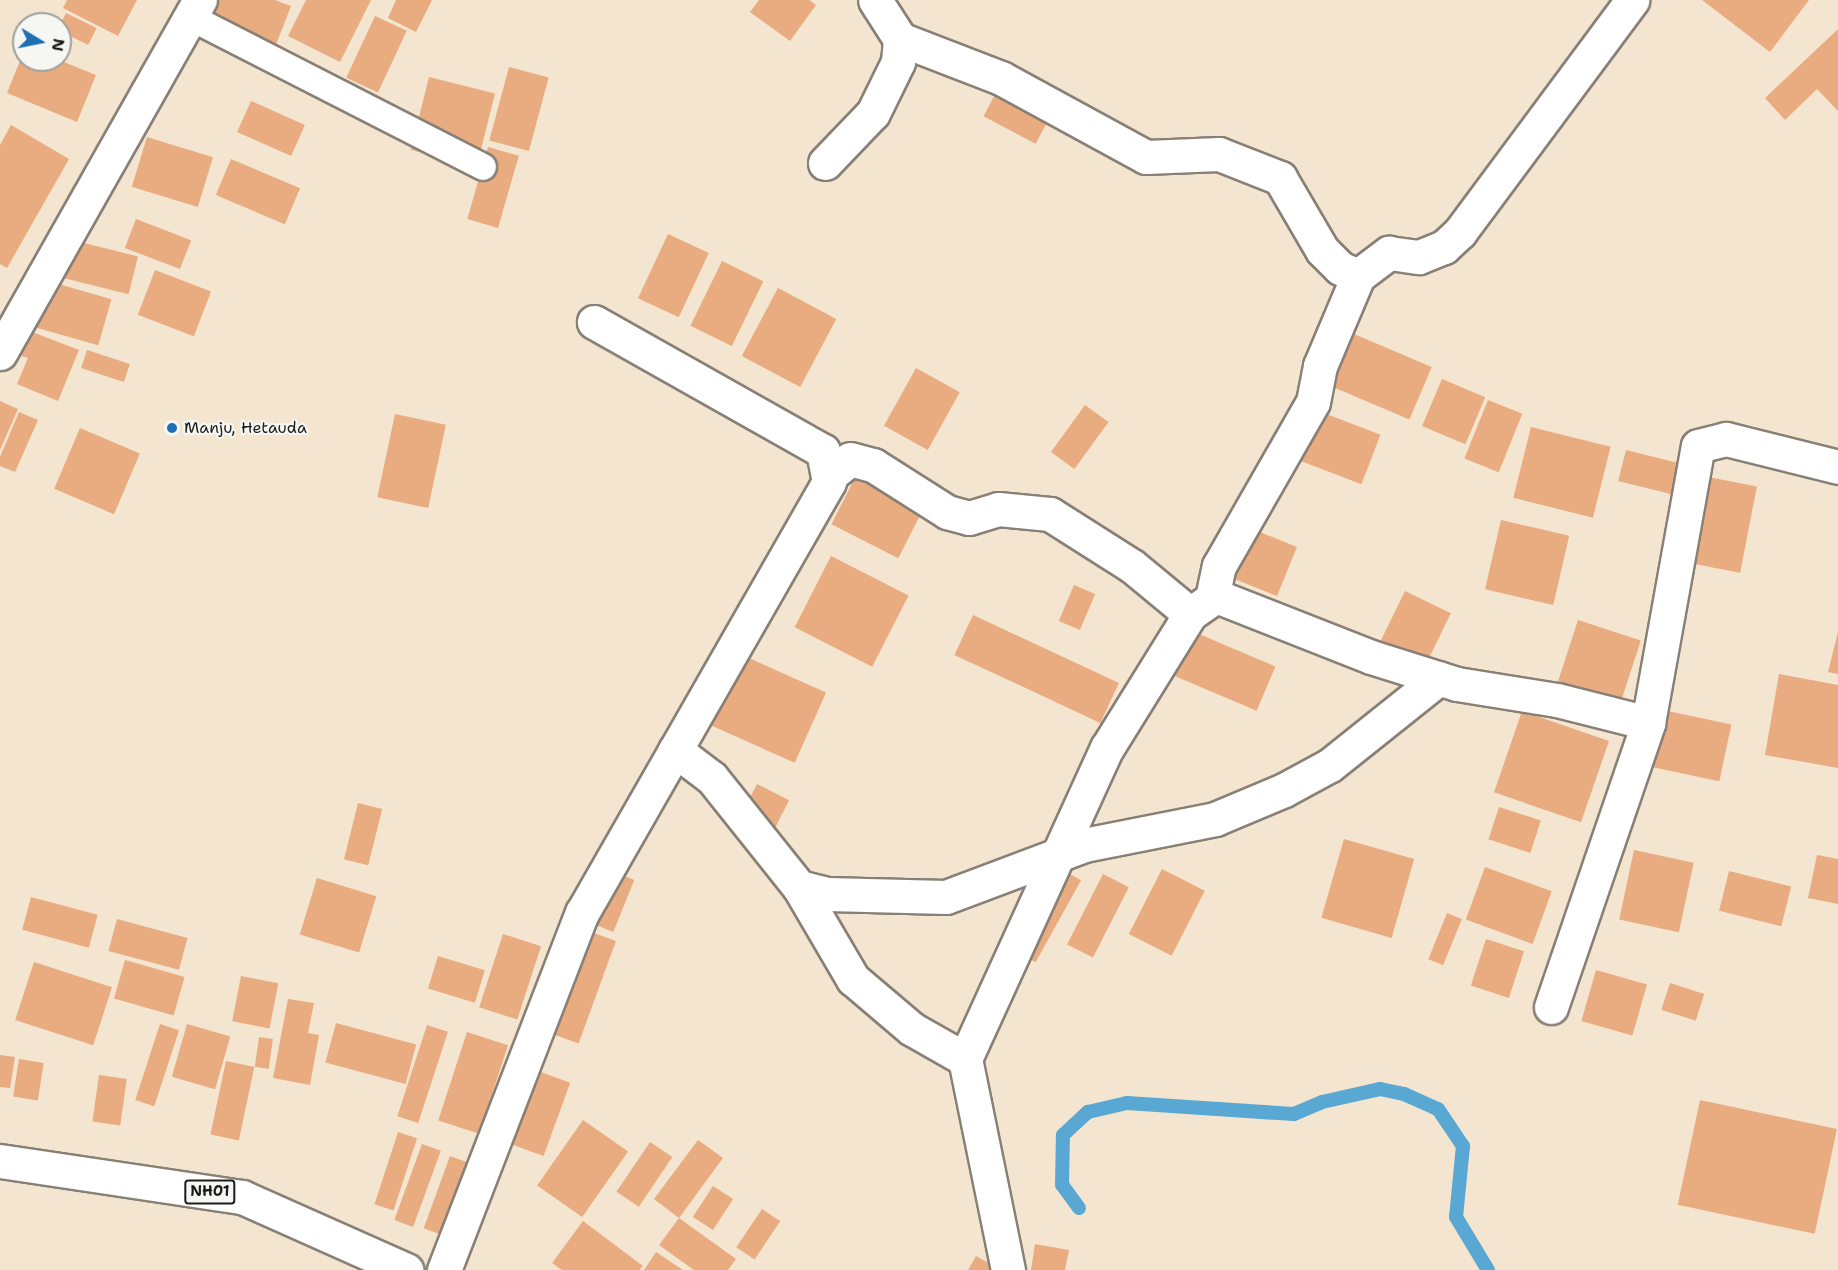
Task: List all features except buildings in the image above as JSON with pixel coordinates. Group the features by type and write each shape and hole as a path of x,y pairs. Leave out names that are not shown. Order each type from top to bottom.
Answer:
{"main road":[{"path":"875,0 900,39 1001,78 1146,157 1219,154 1280,178 1322,250 1340,268 1359,276"},
{"path":"1008,1270 965,1059 1107,748 1201,606 1219,566 1313,402 1320,366 1359,276 1389,253 1419,256 1444,247 1460,232 1632,0"},
{"path":"0,352 195,9"},
{"path":"825,164 873,113 898,62 900,39"},
{"path":"444,1270 582,913 830,482 823,451 594,322"},
{"path":"1551,1007 1648,723 1698,446 1726,439 1838,467"},
{"path":"828,477 850,459 873,465 947,512 969,518 998,508 1050,514 1201,606"},
{"path":"1201,606 1216,596 1371,657 1439,678 1648,723"},
{"path":"800,887 827,894 946,897 1084,845 1215,819 1284,790 1330,765 1439,678"},
{"path":"675,750 712,778 800,887 853,979 912,1029 965,1059"},
{"name":"NH01","path":"0,1161 242,1197 406,1270"}],"lane":[{"path":"195,9 483,167"}],"waterway":[{"path":"1079,1208 1062,1185 1063,1135 1088,1112 1127,1103 1294,1114 1322,1102 1380,1089 1404,1094 1438,1109 1463,1146 1456,1217 1488,1270"}],"place":[{"name":"Manju, Hetauda","path":"172,428"}]}
